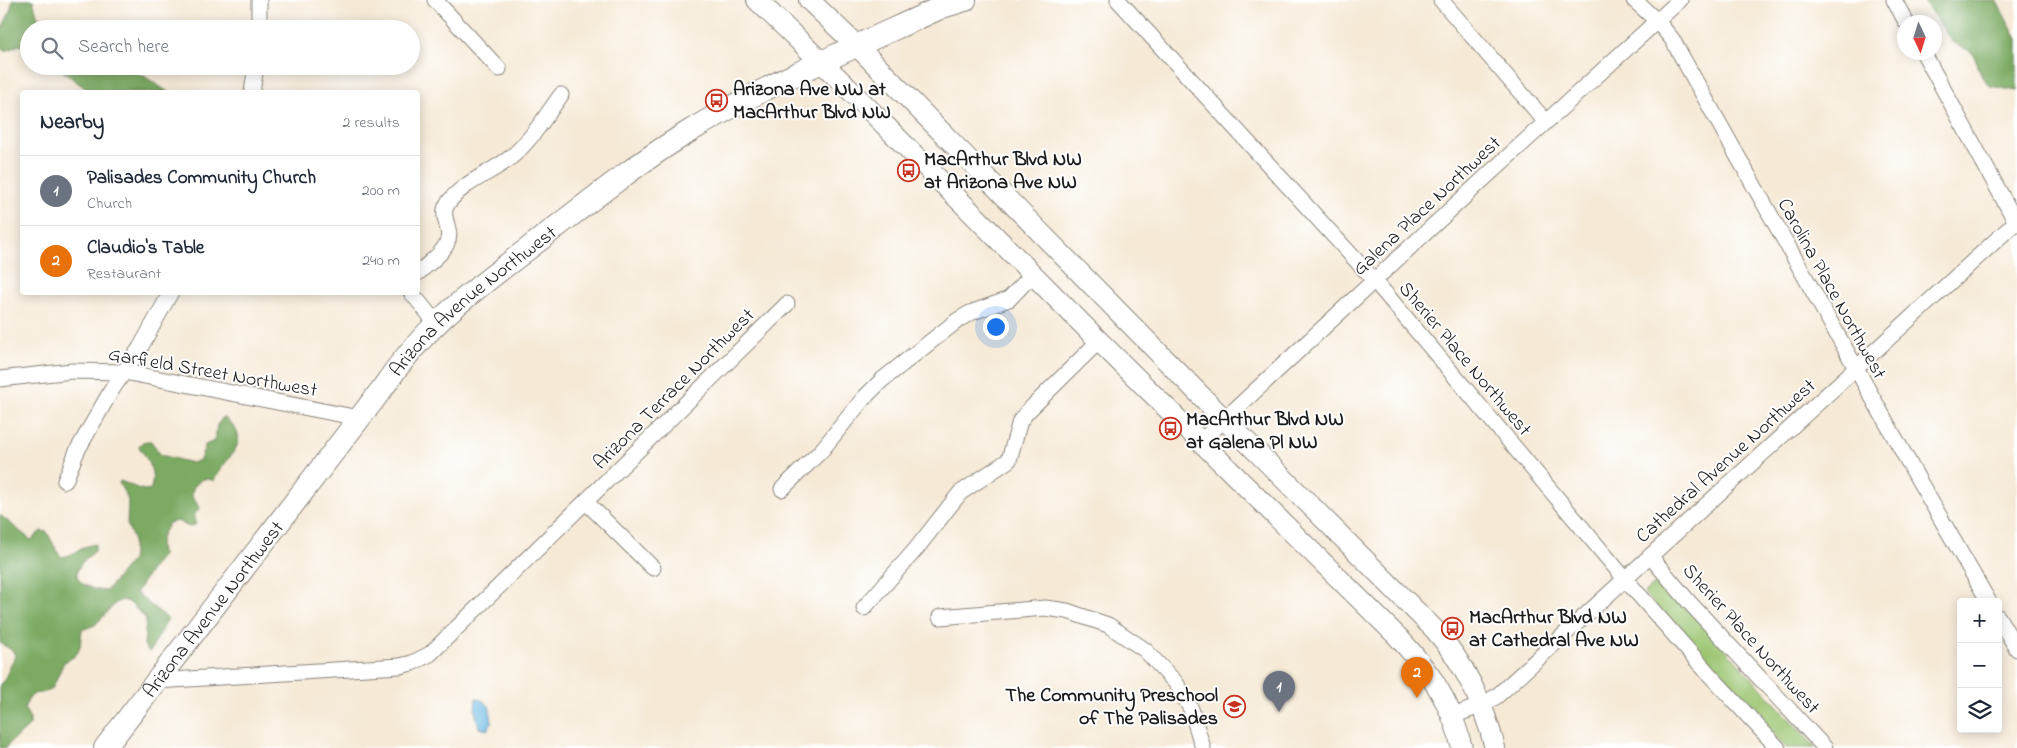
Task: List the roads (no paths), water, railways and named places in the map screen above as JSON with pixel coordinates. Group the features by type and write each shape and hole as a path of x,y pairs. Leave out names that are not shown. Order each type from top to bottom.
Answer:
{"main road":[{"path":"757,0 1398,637 1430,674 1453,716 1462,748"},
{"path":"809,0 857,46 1224,419 1435,630 1462,666 1482,705 1495,748"},
{"name":"Arizona Avenue Northwest","path":"105,748 405,356 436,322 461,300 662,149 731,107 796,74 942,7 965,0"}],"street":[{"path":"259,0 259,20"},
{"path":"435,0 499,69"},
{"name":"Sherier Place Northwest","path":"1118,0 1374,280 1625,579 1708,673 1778,748"},
{"path":"1441,0 1546,122"},
{"name":"Carolina Place Northwest","path":"1634,0 1657,20 1672,39 1855,368 1987,598"},
{"name":"Galena Place Northwest","path":"1200,442 1680,0"},
{"path":"1894,0 1902,15"},
{"path":"1927,60 2016,223"},
{"path":"252,90 255,75"},
{"path":"420,271 444,249 449,240 450,229 444,212 449,201 467,186 508,160 518,151 542,123 561,95"},
{"name":"Cathedral Avenue Northwest","path":"1453,716 1482,705 1497,696 2016,223"},
{"path":"782,489 821,452 863,399 889,373 958,320 970,313 1009,298 1033,274"},
{"path":"65,481 77,451 111,391 156,321 169,295"},
{"path":"414,295 436,322"},
{"name":"Arizona Terrace Northwest","path":"156,681 400,666 420,660 430,654 787,304"},
{"path":"864,608 916,549 960,493 1009,460 1020,422 1027,412 1099,341"},
{"name":"Garfield Street Northwest","path":"0,379 72,372 124,372 359,418"},
{"path":"586,502 653,568"},
{"name":"Sherier Place Northwest","path":"1650,556 1689,602 1825,748"},
{"path":"940,617 1045,608 1067,611 1108,625 1145,650 1172,679 1188,702 1203,748"},
{"path":"2002,624 2017,649"}],"water":[{"path":"476,698 489,706 492,722 487,730 479,728 475,710"}],"place":[{"name":"Arizona Ave NW at MacArthur Blvd NW","path":"717,100"},
{"name":"MacArthur Blvd NW at Arizona Ave NW","path":"908,170"},
{"name":"MacArthur Blvd NW at Galena Pl NW","path":"1170,429"},
{"name":"MacArthur Blvd NW at Cathedral Ave NW","path":"1453,628"},
{"name":"Claudio's Table","path":"1417,698"},
{"name":"The Community Preschool of The Palisades","path":"1234,706"},
{"name":"Palisades Community Church","path":"1279,712"}]}
